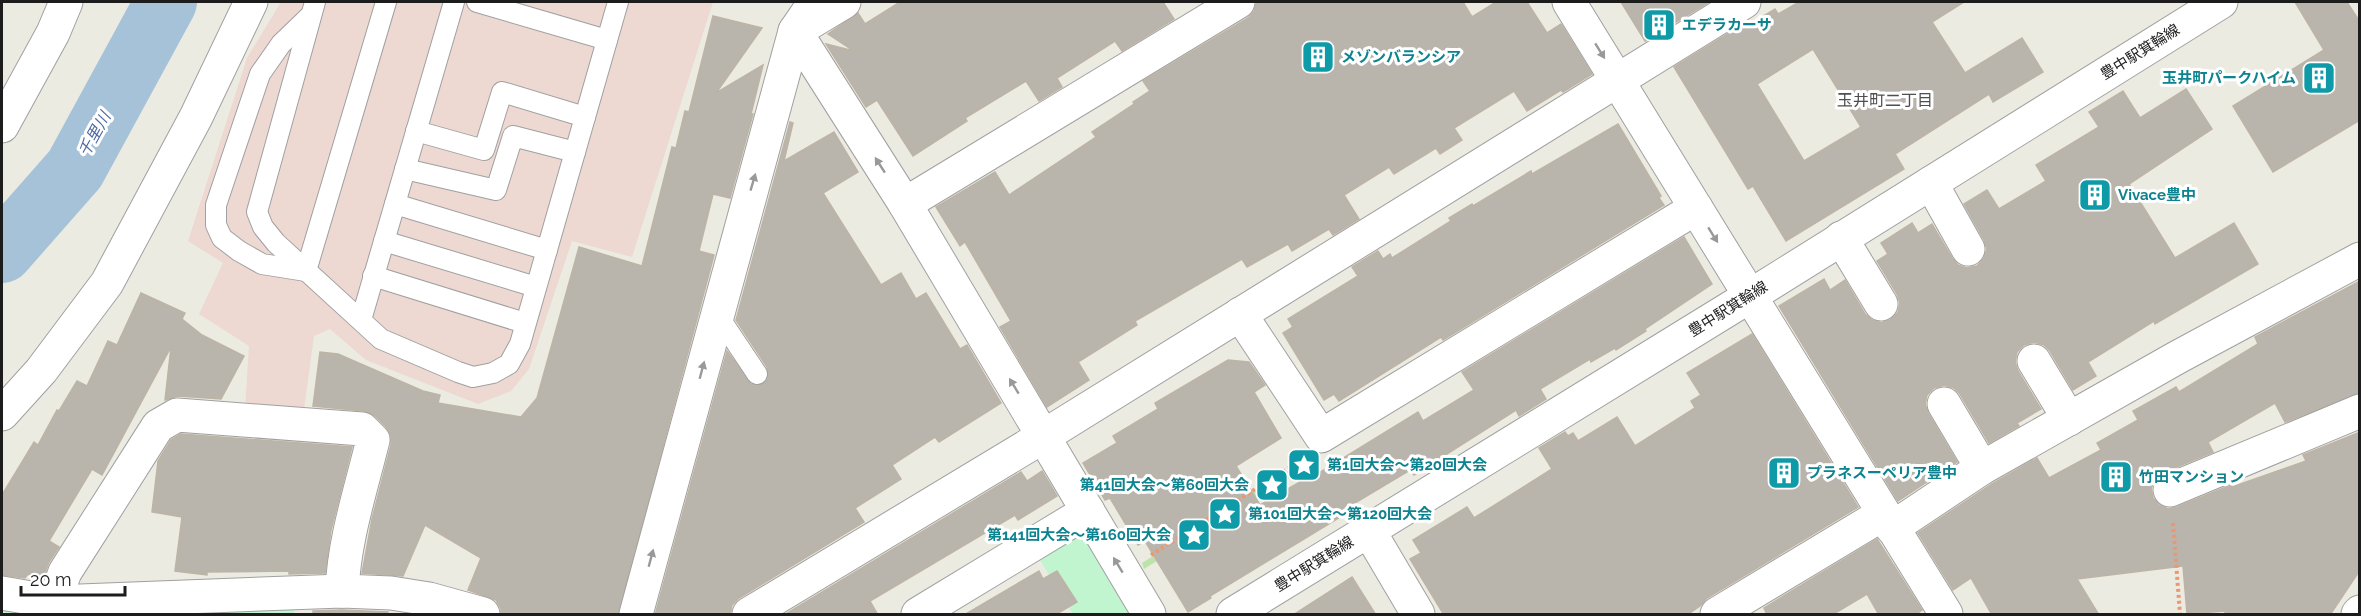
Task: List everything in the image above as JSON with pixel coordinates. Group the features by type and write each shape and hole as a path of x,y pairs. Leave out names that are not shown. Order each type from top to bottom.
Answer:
{"street":[{"path":"4,118 53,33 66,2"},
{"path":"2,414 41,371 107,283 196,117 251,2"},
{"path":"636,615 795,31 815,2"},
{"path":"795,31 844,2"},
{"path":"905,204 1238,2"},
{"path":"1569,2 1946,615"},
{"path":"749,615 1044,436 1744,2"},
{"name":"豊中駅箕輪線","path":"1233,615 2222,2"},
{"path":"795,31 905,204 1149,615"},
{"path":"1931,183 1968,249"},
{"path":"1240,315 1321,436 1696,208"},
{"path":"1841,238 1881,304"},
{"path":"1717,615 2178,357 2360,259"},
{"path":"2034,361 2069,419"},
{"path":"1944,404 1982,468"},
{"path":"54,602 65,572 158,426 177,415 362,429 373,440 356,508 343,573 342,591"},
{"path":"2170,490 2356,417"},
{"path":"918,615 1088,511"},
{"path":"1369,531 1418,615"},
{"path":"2,592 54,602 342,591 388,604 429,599 483,615"}],"lane":[{"path":"306,271 386,2"},
{"path":"361,320 454,2"},
{"path":"477,2 607,40"},
{"path":"313,8 257,212 263,227 276,243 381,339 473,377 493,373 509,364 520,344 618,2"},
{"path":"306,271 262,264 239,251 222,238 216,225 216,205 260,74 281,44 313,8"},
{"path":"416,131 484,150 502,92 585,117"},
{"path":"405,169 496,190 513,136 575,152"},
{"path":"395,204 547,249"},
{"path":"384,241 536,287"},
{"path":"373,276 525,323"},
{"path":"717,314 757,374"}],"path":[{"path":"1123,573 1310,454 1321,436"},
{"path":"2170,490 2181,615"}],"shaded area":[{"path":"281,2 713,2 632,257 572,241 529,369 511,391 478,404 366,360 330,329 314,336 304,409 245,409 249,346 199,314 223,263 188,241 247,58"}],"green space":[{"path":"1310,457 1314,463 1144,569 1142,563"},
{"path":"1074,534 1087,536 1134,614 1073,614 1037,555"},
{"path":"289,605 296,614 2,614 2,606"}],"building":[{"path":"900,2 1163,2 1174,19 1122,51 1115,41 1057,78 1062,87 1039,101 1026,81 965,118 967,121 913,156 877,100 866,107 826,44 854,51 828,34 858,13 865,24"},
{"path":"1260,2 1463,2 1472,17 1496,2 1527,2 1547,33 1561,24 1592,74 1527,111 1514,91 1454,128 1462,140 1440,154 1436,148 1394,174 1389,167 1344,195 1359,219 1333,235 1329,229 1292,251 1288,244 1247,267 1242,259 1135,321 1137,325 1078,362 1089,380 1047,407 1000,327 1011,321 965,242 960,246 936,207 995,172 1009,195 1096,137 1092,132 1150,91 1143,81 1248,18 1256,4"},
{"name":"エデラカーサ","path":"1621,2 1709,2 1645,41"},
{"path":"1799,2 1964,2 1932,22 1965,73 2022,38 2043,72 1993,102 1989,94 1895,154 1904,169 1786,241 1753,186 1748,189 1674,67 1732,31 1734,34 1775,9 1778,14","holes":["1813,49 1861,127 1804,161 1757,84"]},
{"name":"玉井町パークハイム","path":"2295,2 2347,2 2360,22 2360,120 2273,172 2233,106 2324,50"},
{"path":"713,16 762,28 716,93 763,65 751,114 753,114 730,198 713,194 699,251 714,255 618,615 501,615 501,609 496,600 468,590 481,558 425,525 403,576 362,573 372,519 391,445 391,436 375,416 364,411 313,406 320,352 338,354 423,391 440,395 438,403 521,417 537,398 579,247 642,266 672,147 676,148 685,111 689,112"},
{"path":"2186,89 2212,129 2129,184 2175,258 2234,223 2258,264 2155,324 2154,321 2088,362 2096,376 2073,390 2044,345 2034,342 2024,345 2017,352 2015,362 2041,409 2017,423 2019,426 1989,443 1960,394 1954,388 1944,385 1934,388 1927,395 1925,404 1957,462 1898,501 1779,306 1824,279 1830,290 1845,280 1865,314 1881,323 1890,320 1898,312 1900,303 1877,261 1888,254 1881,243 1912,223 1918,233 1932,224 1958,265 1967,268 1977,266 1984,258 1987,249 1964,204 1987,190 1999,209 2046,181 2036,165 2099,127 2089,112 2123,91 2140,118"},
{"path":"790,122 793,123 784,161 834,132 858,172 823,193 881,285 901,273 916,299 926,293 960,349 967,345 1001,403 939,442 935,437 892,465 901,479 855,508 864,522 739,598 732,605 730,615 655,615 727,351 751,384 758,386 768,379 767,367 736,320"},
{"path":"1618,124 1661,196 1659,198 1664,205 1443,340 1441,337 1339,401 1334,394 1324,400 1283,333 1293,327 1288,319 1358,276 1352,267 1378,251 1383,259 1390,254 1392,258 1451,221 1449,218 1472,204 1473,206 1531,171 1532,174"},
{"path":"1684,237 1712,284 1616,350 1615,348 1591,362 1590,359 1540,389 1546,399 1519,416 1516,410 1414,475 1410,470 1340,512 1342,516 1210,596 1211,598 1188,612 1145,541 1138,545 1110,498 1105,500 1083,463 1117,443 1113,436 1158,409 1155,403 1228,360 1249,362 1265,385 1254,392 1281,438 1236,466 1260,505 1305,479 1306,481 1418,412 1423,421 1474,390 1462,372"},
{"path":"2360,281 2360,393 2285,422 2275,403 2208,442 2213,452 2162,473 2155,479 2151,488 2153,498 2159,505 2168,509 2177,507 2231,485 2232,487 2306,461 2303,455 2360,432 2360,570 2330,615 2225,615 2225,611 2187,614 2183,566 2077,579 2099,615 1992,615 1971,578 1953,590 1918,533 1992,484 2037,458 2049,478 2101,450 2097,443 2138,420 2133,411 2176,387 2179,392 2258,344 2255,337"},
{"path":"141,293 185,313 182,319 202,335 244,356 221,399 178,396 165,400 171,347 102,475 92,469 49,541 59,547 49,562 42,581 28,574 25,578 2,575 2,495 34,442 38,445 57,410 59,411 77,381 87,386 108,341 117,345"},
{"name":"プラネスーペリア豊中","path":"1752,334 1858,507 1707,598 1687,615 1444,615 1410,559 1421,553 1413,540 1467,507 1474,518 1552,469 1539,448 1565,432 1568,436 1573,433 1578,441 1617,417 1635,446 1695,408 1691,401 1701,395 1687,373"},
{"path":"181,434 352,447 331,530 325,573 207,572 207,575 175,571 182,517 152,512 158,461 171,440"},
{"path":"1042,471 1057,496 1018,520 1015,515 870,601 878,615 784,615 1021,472 1027,481"},
{"path":"1877,539 1922,610 1915,615 1879,615 1867,594 1832,615 1767,615 1764,608"},
{"path":"1039,571 1043,579 1057,571 1077,602 1055,615 964,615"},
{"path":"1352,577 1376,615 1293,615"},
{"path":"313,611 388,612 387,615 313,615"}],"waterway":[{"name":"千里川","path":"2,252 75,169 166,2"}],"place":[{"name":"エデラカーサ","path":"1659,25"},
{"name":"メゾンバランシア","path":"1318,57"},
{"name":"玉井町パークハイム","path":"2319,78"},
{"name":"Vivace豊中","path":"2095,195"},
{"name":"第1回大会〜第20回大会","path":"1304,465"},
{"name":"プラネスーペリア豊中","path":"1784,473"},
{"name":"竹田マンション","path":"2116,477"},
{"name":"第41回大会〜第60回大会","path":"1272,485"},
{"name":"第101回大会〜第120回大会","path":"1225,514"},
{"name":"第141回大会〜第160回大会","path":"1194,535"}],"district":[{"name":"玉井町二丁目","path":"1885,100"}]}
